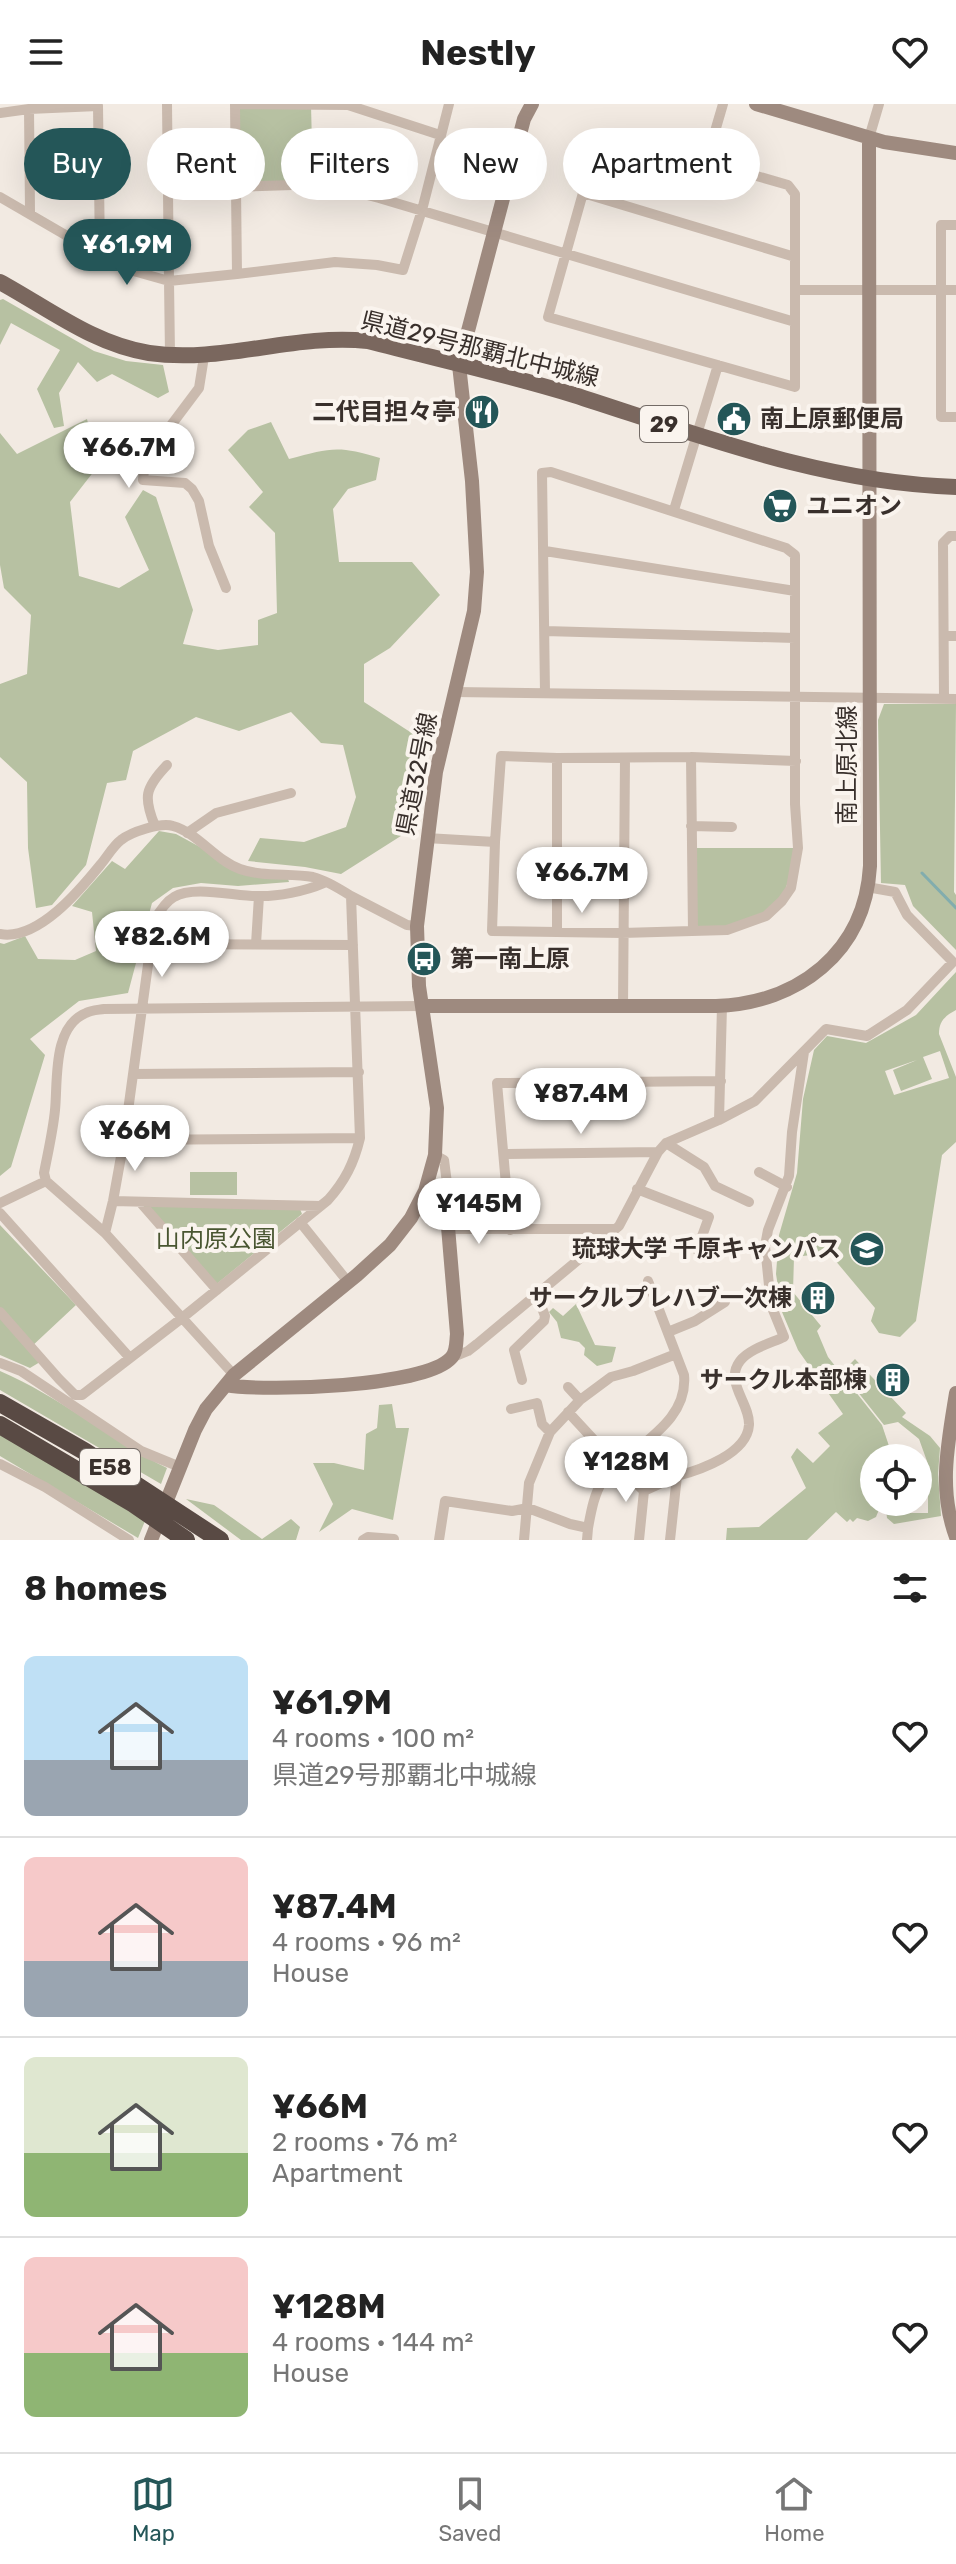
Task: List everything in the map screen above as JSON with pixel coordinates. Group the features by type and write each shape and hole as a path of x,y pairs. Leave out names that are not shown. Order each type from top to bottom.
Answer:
{"highway":[{"name":"E58","path":"0,1403 84,1451 220,1540"},
{"name":"E58","path":"0,1425 86,1475 186,1540"}],"main road":[{"name":"県道29号那覇北中城線","path":"0,282 96,336 135,350 170,355 201,354 291,342 368,341 569,394 786,461 870,480 956,487"}],"street":[{"path":"167,104 170,355"},
{"path":"235,128 235,104 348,105 434,133"},
{"path":"442,128 449,104"},
{"path":"459,365 524,119 532,104"},
{"path":"716,128 723,104"},
{"path":"756,104 869,138 920,150 956,153"},
{"path":"869,138 879,104"},
{"path":"0,113 98,106 100,255"},
{"path":"29,109 30,212"},
{"name":"南上原北線","path":"422,1006 746,1004 768,999 815,974 849,934 860,911 870,866 869,138"},
{"path":"0,197 130,270 169,281 335,262 403,270 434,160"},
{"path":"581,200 548,317 795,387 795,194 788,185 760,177"},
{"path":"265,186 324,184 422,210 795,322"},
{"path":"235,200 237,274"},
{"path":"606,200 795,257"},
{"path":"956,225 941,225 941,417 956,417"},
{"path":"795,290 956,290"},
{"path":"941,353 956,353"},
{"path":"201,354 203,363 199,388 145,460 143,480 185,483 192,489 199,501 209,546 226,588"},
{"name":"県道32号線","path":"151,1540 206,1409 230,1380 377,1257 401,1232 425,1191 435,1155 437,1108 422,1006 417,926 436,772 474,611 477,572 472,481 459,365"},
{"path":"674,510 718,365"},
{"path":"545,693 542,473 551,472 674,510 786,548 795,555 798,848 791,888 782,901 766,916 727,930 622,933 492,931 501,756 796,761"},
{"path":"455,692 950,698 950,636 943,543 950,536 956,536"},
{"path":"545,551 795,591"},
{"path":"545,631 795,638"},
{"path":"691,757 693,931"},
{"path":"557,758 557,932"},
{"path":"623,1006 625,758"},
{"path":"155,826 146,805 155,778 167,765"},
{"path":"187,833 216,813 291,793"},
{"path":"0,934 9,936 27,931 50,916 70,899 121,840 155,826 171,825 240,869 313,877 407,925 417,926"},
{"path":"691,826 732,827"},
{"path":"426,838 495,842"},
{"path":"105,1233 124,1140 154,921 161,909 175,896 192,892 259,896 324,883"},
{"path":"504,1154 662,1148 755,1101 826,1029 867,1036 907,1010 953,962 907,915 895,892 867,887"},
{"path":"256,944 259,896"},
{"path":"0,1312 59,1379 75,1395 82,1395 321,1206 341,1185 354,1161 360,1138 351,896"},
{"path":"151,944 353,945"},
{"path":"422,1006 104,1009 87,1012 68,1028 58,1055 54,1120 44,1173 46,1181 105,1233 182,1318 230,1380 266,1388 362,1382 418,1374 468,1351 619,1226 662,1148"},
{"path":"719,1120 722,1006"},
{"path":"644,1491 677,1476 706,1468 741,1444 749,1425 747,1411 736,1387 735,1372 748,1354 784,1337 771,1305 765,1246 768,1230 787,1187 804,1052"},
{"path":"133,1074 359,1072"},
{"path":"510,1230 497,1083 721,1081"},
{"path":"124,1140 360,1138"},
{"path":"662,1148 704,1167 715,1186 749,1202"},
{"path":"435,1155 444,1160 449,1199 457,1334 456,1351 451,1358"},
{"path":"759,1172 787,1187"},
{"path":"0,1203 46,1181"},
{"path":"637,1189 709,1217 697,1250"},
{"path":"425,1191 439,1200 448,1222"},
{"path":"113,1201 321,1206"},
{"path":"140,1202 217,1290"},
{"path":"0,1213 130,1358"},
{"path":"300,1222 348,1282"},
{"path":"448,1222 510,1230 615,1229"},
{"path":"587,1540 595,1496 604,1478 673,1416 685,1390 684,1375 648,1281"},
{"path":"522,1380 514,1350 544,1321 537,1295"},
{"path":"668,1332 695,1321 725,1302"},
{"path":"524,1540 529,1483 550,1432 580,1400 611,1377 676,1354"},
{"path":"0,1363 21,1371 178,1474"},
{"path":"48,1390 59,1379"},
{"path":"568,1387 580,1400"},
{"path":"956,1393 944,1474 948,1512 956,1537"},
{"path":"511,1409 537,1403 542,1424 550,1432"},
{"path":"568,1412 644,1491"},
{"path":"0,1464 45,1487 129,1540"},
{"path":"670,1540 677,1476"},
{"path":"639,1540 644,1491"},
{"path":"439,1540 445,1501 512,1511 528,1508 588,1528"},
{"path":"363,1540 368,1537 397,1540"}],"green space":[{"path":"235,104 311,105 312,128 281,128 281,185 265,186 265,128 235,128"},
{"path":"0,300 94,351 126,361 163,365 169,392 158,398 112,374 97,382 78,362 59,393 64,426 54,428 37,389 60,350 11,323 0,345"},
{"path":"87,419 98,466 70,502 79,576 119,588 149,570 125,517 143,490 156,497 193,610 183,644 218,650 258,645 258,620 277,613 275,533 249,507 263,492 228,450 248,430 271,422 289,459 334,450 354,451 380,458 376,480 348,489 333,509 339,562 412,562 440,595 390,648 364,664 364,702 424,741 404,834 341,874 248,861 260,838 304,842 346,827 356,797 343,745 321,743 291,712 239,731 196,717 133,751 126,780 107,783 86,865 52,905 36,908 28,848 27,782 0,757 0,684 27,674 31,615 4,588 0,565 0,433 17,454"},
{"path":"884,704 956,704 956,950 913,906 905,885 881,883 878,720"},
{"path":"159,831 176,834 224,865 288,879 289,882 238,886 201,883 173,888 152,903 128,993 79,1001 30,1039 45,1055 11,1167 0,1176 0,943 25,936 38,959 75,960 96,951 92,912 72,906 112,861 125,869"},
{"path":"692,848 798,848 782,901 748,924 693,931"},
{"name":"琉球大学 千原キャンパス","path":"956,972 956,1010 943,1019 939,1034 956,1077 956,1142 942,1155 916,1321 900,1337 879,1333 871,1321 875,1308 829,1253 794,1257 793,1292 821,1326 817,1331 828,1357 882,1425 888,1444 860,1444 860,1516 876,1516 868,1521 857,1518 847,1522 836,1512 807,1540 726,1540 727,1528 759,1527 806,1488 791,1457 797,1448 813,1463 830,1446 818,1433 843,1414 798,1350 782,1312 776,1274 779,1235 797,1173 803,1099 814,1050 827,1036 866,1043 916,1015","holes":["940,1051 949,1078 894,1095 885,1071 917,1060 893,1070 901,1091 932,1079 923,1057"]},
{"path":"190,1172 237,1172 237,1195 190,1195"},
{"name":"山内原公園","path":"140,1202 300,1209 302,1214 213,1287"},
{"path":"0,1225 76,1305 30,1348 40,1362 30,1368 0,1355"},
{"path":"576,1304 595,1345 616,1347 612,1362 597,1366 584,1355 585,1348 579,1342 561,1338 557,1322 549,1312 553,1308 563,1316"},
{"path":"855,1359 906,1413 902,1417 930,1436 940,1448 941,1516 894,1524 887,1518 932,1516 932,1444 921,1444 898,1422 884,1425 842,1372"},
{"path":"0,1371 43,1393 167,1468 161,1484 0,1390"},
{"path":"392,1404 396,1428 409,1428 393,1520 352,1509 319,1532 333,1504 313,1463 334,1463 364,1470 366,1434 377,1428 379,1405"},
{"path":"0,1434 145,1521 138,1538 0,1456"},
{"path":"186,1499 214,1505 262,1539 291,1519 300,1527 296,1540 241,1540"}],"waterway":[{"path":"922,873 956,908"}],"place":[{"name":"二代目担々亭","path":"482,412"},
{"name":"南上原郵便局","path":"734,419"},
{"name":"ユニオン","path":"780,506"},
{"name":"第一南上原","path":"424,959"},
{"name":"琉球大学 千原キャンパス","path":"867,1249"},
{"name":"サークルプレハブ一次棟","path":"818,1298"},
{"name":"サークル本部棟","path":"893,1380"}]}
